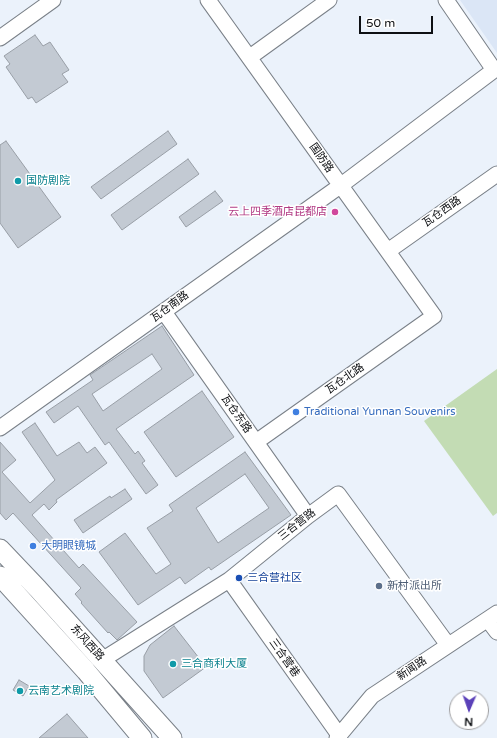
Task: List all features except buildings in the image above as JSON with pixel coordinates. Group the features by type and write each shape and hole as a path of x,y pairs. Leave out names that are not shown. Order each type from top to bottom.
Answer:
{"main road":[{"name":"东风西路","path":"0,549 38,588 172,738"},
{"name":"东风西路","path":"3,582 86,671 142,738"}],"street":[{"path":"0,38 53,0"},
{"name":"国防路","path":"208,0 434,316"},
{"path":"250,57 329,0"},
{"name":"瓦仓南路","path":"0,428 340,186 494,70 446,0"},
{"name":"瓦仓西路","path":"388,251 497,174"},
{"name":"瓦仓东路","path":"164,312 308,516"},
{"name":"瓦仓北路","path":"256,442 434,316"},
{"name":"三合营路","path":"102,660 229,580 308,516 338,494 448,644"},
{"name":"三合营巷","path":"229,580 338,737"},
{"path":"492,617 497,632"},
{"name":"新闻路","path":"338,737 372,696 448,644 492,617"}],"shaded area":[{"path":"460,0 497,0 497,53"}],"green space":[{"path":"497,369 497,513 493,516 424,421"}],"place":[{"name":"国防剧院","path":"18,181"},
{"name":"云上四季酒店昆都店","path":"335,212"},
{"name":"Traditional Yunnan Souvenirs","path":"296,412"},
{"name":"大明眼镜城","path":"33,546"},
{"name":"三合营社区","path":"239,578"},
{"name":"新村派出所","path":"379,586"},
{"name":"三合商利大厦","path":"173,664"},
{"name":"云南艺术剧院","path":"20,691"}]}
